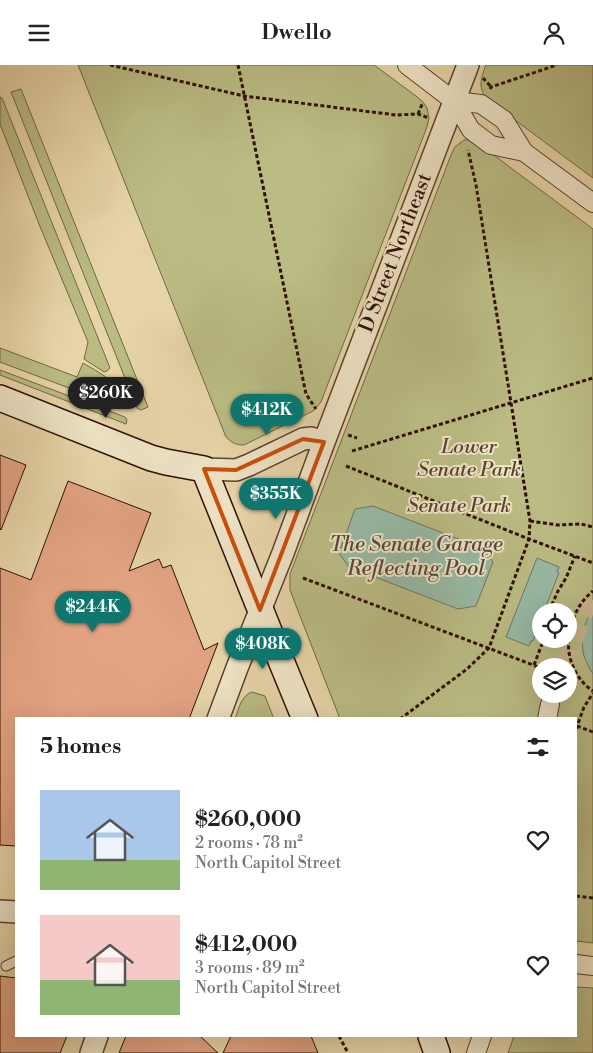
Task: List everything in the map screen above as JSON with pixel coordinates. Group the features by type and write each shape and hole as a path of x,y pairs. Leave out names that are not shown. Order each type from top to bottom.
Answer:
{"main road":[{"path":"0,398 152,458 204,469 304,717"},
{"path":"431,1037 437,1053"}],"street":[{"path":"407,65 454,101 471,130 492,145 524,152"},
{"name":"D Street Northeast","path":"219,717 454,101 475,71"},
{"path":"454,101 481,104 504,120 524,152 593,203"},
{"path":"204,469 236,470 303,439 311,438 324,442"},
{"path":"0,911 15,912"},
{"path":"577,965 593,966"},
{"path":"91,1053 97,1037"},
{"path":"476,1053 482,1037"}],"lane":[{"path":"6,966 15,962"}],"path":[{"path":"110,65 244,96 396,115 418,114 429,118"},
{"path":"238,65 306,394 316,409"},
{"path":"475,71 491,87 557,65"},
{"path":"418,114 423,102"},
{"path":"403,717 467,669 489,648 529,539 530,521 476,185 468,150"},
{"path":"352,451 593,379"},
{"path":"345,433 357,438"},
{"path":"346,466 593,563"},
{"path":"530,521 558,525 581,524 593,527"},
{"path":"553,603 575,556"},
{"path":"303,578 532,664"},
{"path":"577,610 593,591"},
{"path":"577,675 593,692 584,707 577,728 593,732"},
{"path":"577,896 593,898"},
{"path":"340,1037 348,1053"}],"highlighted area":[{"path":"303,439 324,442 260,610 204,469 236,470"}],"green space":[{"path":"78,65 374,65 423,102 427,108 429,118 427,127 321,402 313,411 244,445 234,443 226,437"},
{"path":"486,65 593,65 593,178 488,100 481,87"},
{"path":"21,89 148,407 141,410 137,408 11,92"},
{"path":"0,97 110,368 107,371 104,372 84,359 88,342 0,124"},
{"name":"Senate Park","path":"464,140 471,140 481,145 593,229 593,943 577,941 577,717 339,717 290,590 290,574 451,155 455,147"},
{"path":"0,348 77,377 83,363 102,374 114,384 119,396 116,402 106,402 0,362"},
{"path":"0,370 125,417 127,420 126,424 0,375"},
{"path":"252,692 265,696 273,717 236,717 243,699"},
{"path":"577,987 593,988 593,1053 508,1053 514,1037 577,1037"}],"water":[{"name":"The Senate Garage Reflecting Pool","path":"373,506 482,548 493,562 476,606 458,609 349,567 339,553 355,509"},
{"path":"537,558 559,567 557,572 559,573 547,603 532,603 532,641 529,646 506,637"},
{"path":"593,610 593,674 585,658 582,644 583,632"}],"building":[{"path":"0,455 26,465 1,530 0,529"},
{"path":"68,481 151,513 129,571 159,559 163,568 171,565 204,650 218,643 190,717 15,717 15,846 0,845 0,568 31,580"},
{"path":"0,976 15,978 15,1037 67,1037 60,1053 0,1053"},
{"path":"126,1037 201,1037 218,1053 119,1053"},
{"path":"231,1037 311,1037 318,1053 223,1053"}],"tunnel":[{"path":"567,658 593,589"}],"park label":[{"name":"Lower Senate Park","path":"469,458"}]}
